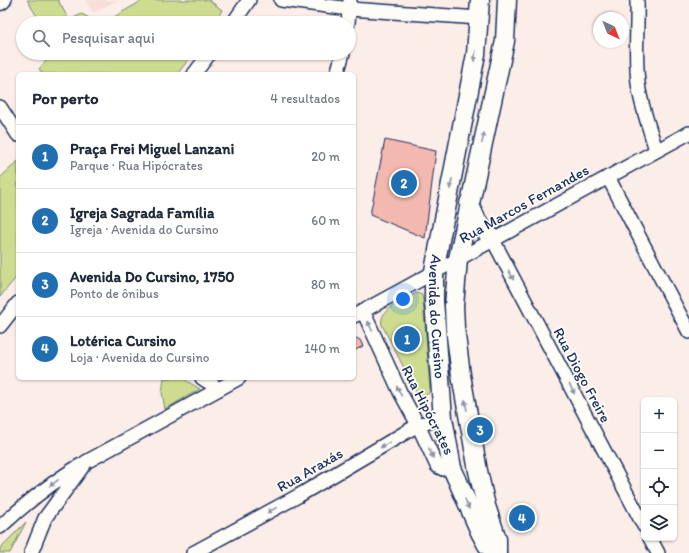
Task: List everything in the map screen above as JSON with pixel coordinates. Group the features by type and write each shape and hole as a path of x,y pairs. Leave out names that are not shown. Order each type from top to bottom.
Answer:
{"main road":[{"name":"Avenida do Cursino","path":"480,0 476,54 434,272 434,301 443,418 452,468 480,532 487,544 497,553"},
{"name":"Avenida do Cursino","path":"497,553 497,539 486,506 478,471 461,375 455,328 454,306 458,259 505,41 507,0"},
{"path":"469,203 477,221 493,240"},
{"path":"443,418 450,418 455,422 464,450 478,471"}],"street":[{"path":"238,16 249,0"},
{"path":"281,0 350,4 479,18"},
{"path":"637,0 637,60 639,90 645,116 656,150"},
{"path":"349,16 350,4"},
{"path":"196,72 205,60"},
{"path":"338,72 341,60"},
{"path":"0,107 16,132"},
{"name":"Rua Marcos Fernandes","path":"358,313 689,133"},
{"path":"608,177 689,332"},
{"name":"Rua Diogo Freire","path":"493,240 641,520"},
{"path":"0,326 16,306"},
{"name":"Rua Hipócrates","path":"358,313 418,425 437,466 443,470 452,468"},
{"path":"207,380 221,385"},
{"path":"0,527 30,500 69,472 221,385 234,380"},
{"name":"Rua Araxás","path":"193,553 298,496 418,425 443,418"},
{"path":"31,553 45,518 86,462"},
{"path":"652,541 658,553"}],"shaded area":[{"path":"85,0 118,0 93,13"}],"green space":[{"path":"27,0 58,0 67,16 37,16"},
{"path":"143,0 209,0 222,10 219,16 116,16"},
{"path":"47,60 188,60 179,72 41,72 39,69"},
{"path":"16,163 16,277 0,297 0,178"},
{"path":"417,293 422,295 423,300 430,390 429,393 423,397 418,395 382,325 382,319 388,309"},
{"path":"164,380 185,380 200,389 165,409 162,393"},
{"path":"26,522 10,553 0,553 0,548"}],"building":[{"path":"385,140 436,151 425,238 370,215"},
{"path":"356,338 360,340 363,346 356,350"}],"place":[{"name":"Igreja Sagrada Família","path":"404,183"},
{"name":"Praça Frei Miguel Lanzani","path":"407,339"},
{"name":"Avenida Do Cursino, 1750","path":"480,430"},
{"name":"Lotérica Cursino","path":"522,518"}]}
